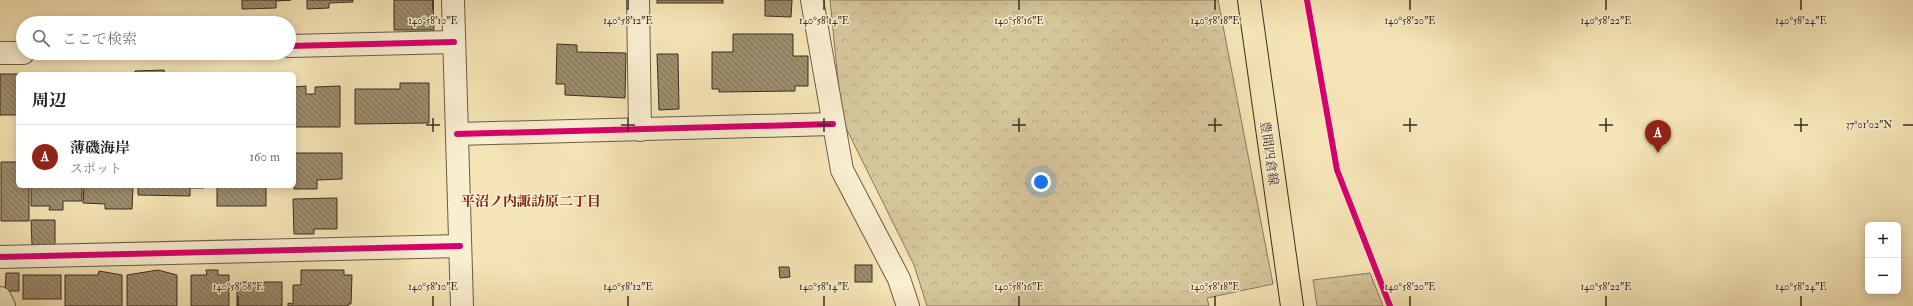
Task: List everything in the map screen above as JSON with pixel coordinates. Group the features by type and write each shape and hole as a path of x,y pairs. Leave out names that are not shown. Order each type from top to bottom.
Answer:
{"main road":[{"name":"豊間四倉線","path":"1249,0 1292,306"}],"street":[{"path":"453,0 462,306"},
{"path":"638,0 640,130"},
{"path":"812,0 842,170 899,279 908,306"},
{"path":"296,46 454,42"},
{"path":"0,53 16,52"},
{"path":"457,134 833,124"},
{"path":"0,257 460,246"},
{"path":"0,298 4,306"}],"green space":[{"path":"830,0 1218,0 1273,284 1207,298 1209,306 927,306 914,265 842,120"},
{"path":"1370,273 1383,306 1317,306 1313,280"}],"building":[{"path":"242,0 291,0 276,1 276,8 242,9"},
{"path":"307,0 353,0 353,2 329,3 329,8 307,9"},
{"path":"394,0 433,0 434,30 394,30"},
{"path":"657,0 723,0 723,3 657,3"},
{"path":"765,0 792,0 791,17 765,16"},
{"path":"733,34 793,34 793,56 808,56 808,86 795,86 795,91 719,92 719,89 712,89 712,52 733,52"},
{"path":"557,44 577,45 577,52 626,53 625,98 565,95 565,84 556,84"},
{"path":"657,54 678,54 679,109 659,110"},
{"path":"164,70 164,72 135,72"},
{"path":"0,74 16,74 16,115 0,115"},
{"path":"400,83 429,83 429,123 355,124 355,89 400,89"},
{"path":"306,86 306,94 315,94 315,87 340,86 340,127 296,127 296,87"},
{"path":"296,153 342,153 342,179 317,180 317,189 294,189 296,188"},
{"path":"1,162 16,162 16,188 29,188 29,221 1,221"},
{"path":"31,188 82,188 82,201 63,201 63,210 49,210 50,206 31,206"},
{"path":"84,188 133,188 132,209 105,209 105,204 83,203"},
{"path":"138,188 190,188 190,196 138,195"},
{"path":"217,188 266,188 266,206 217,206"},
{"path":"337,198 337,229 314,229 314,234 294,234 293,199"},
{"path":"31,220 55,220 55,245 32,245"},
{"path":"855,265 872,265 872,282 855,282"},
{"path":"779,267 789,267 790,277 780,278"},
{"path":"158,270 177,275 177,306 127,306 127,275"},
{"path":"206,270 218,270 218,275 229,275 229,306 191,306 191,275 207,275"},
{"path":"301,270 344,270 344,275 352,275 351,304 348,304 348,306 288,306 288,303 293,304 293,285 301,285"},
{"path":"99,271 122,275 122,306 65,306 65,275 98,275"},
{"path":"6,273 19,273 19,291 5,291"},
{"path":"23,275 61,275 61,299 23,299"},
{"path":"237,282 282,282 282,306 237,306"}],"cycle path":[{"path":"1307,0 1337,170 1390,306"},
{"path":"296,46 454,42"},
{"path":"457,134 833,124"},
{"path":"0,257 460,246"}],"place":[{"name":"薄磯海岸","path":"1658,153"}],"district":[{"name":"平沼ノ内諏訪原二丁目","path":"531,201"}]}
